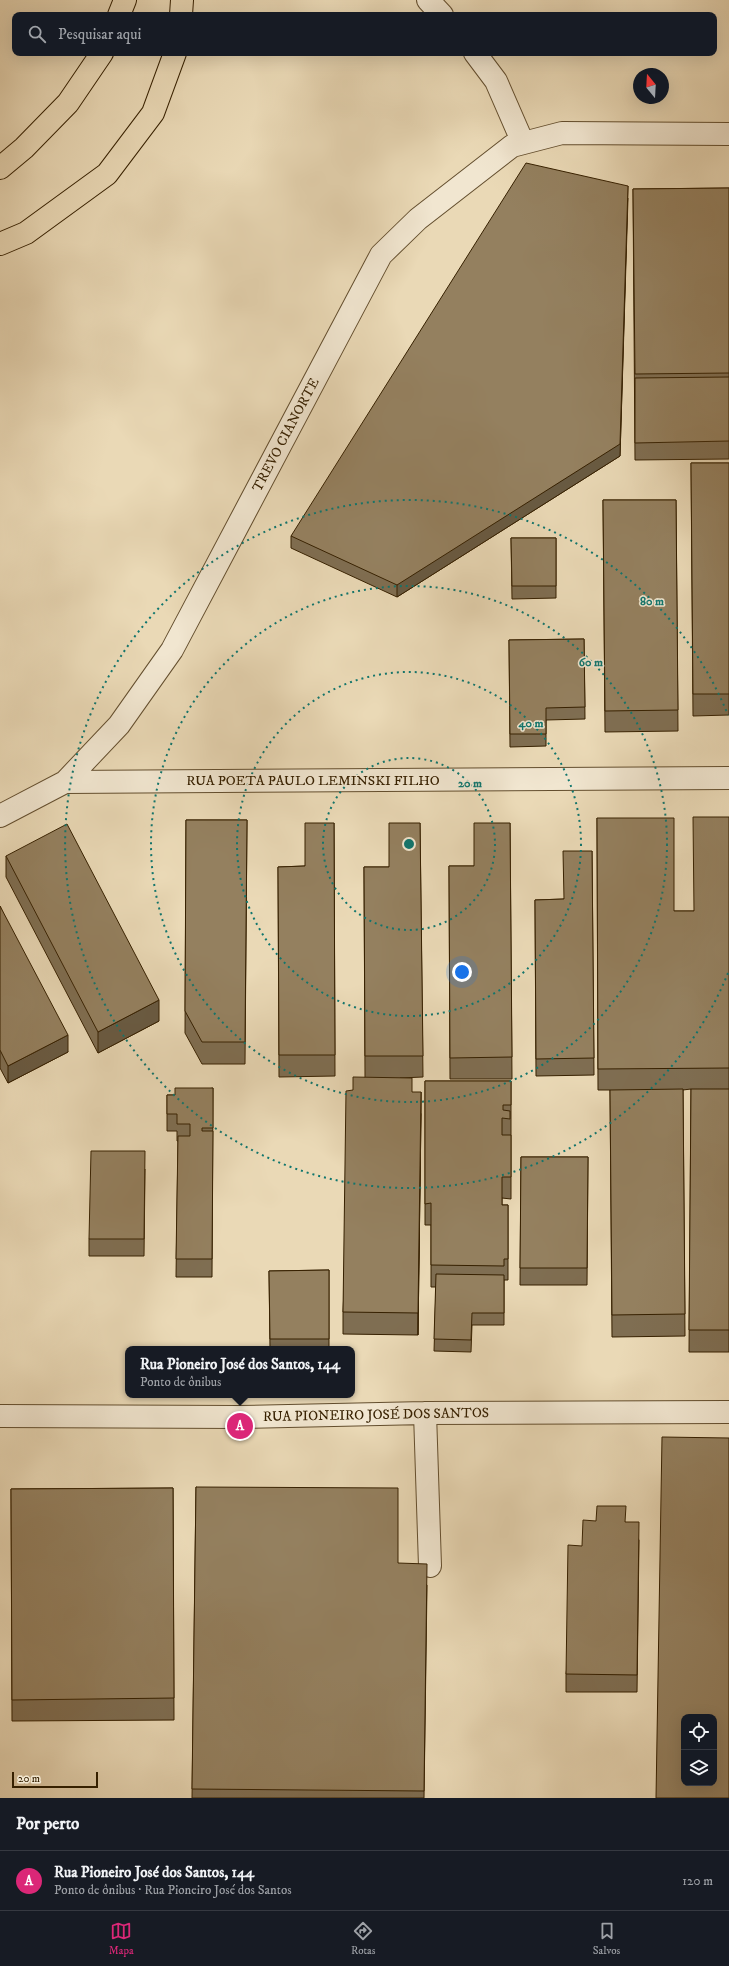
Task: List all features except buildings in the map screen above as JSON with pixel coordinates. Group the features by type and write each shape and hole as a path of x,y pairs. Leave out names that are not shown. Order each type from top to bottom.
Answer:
{"highway":[{"path":"120,12 125,0"},
{"path":"181,12 182,0"},
{"path":"0,168 24,148 68,103 100,56"},
{"path":"0,244 26,233 107,174 153,114 174,56"}],"street":[{"path":"428,0 439,12"},
{"path":"477,56 496,81 522,143"},
{"name":"TREVO CIANORTE","path":"0,816 65,782 119,725 172,650 381,256 418,218 512,146 522,143 562,133 729,134"},
{"name":"RUA POETA PAULO LEMINSKI FILHO","path":"65,782 729,778"},
{"name":"RUA PIONEIRO JOSÉ DOS SANTOS","path":"0,1416 239,1417 425,1413 729,1412"},
{"path":"425,1413 430,1566"}],"place":[{"name":"Rua Pioneiro José dos Santos, 144","path":"240,1426"}]}
